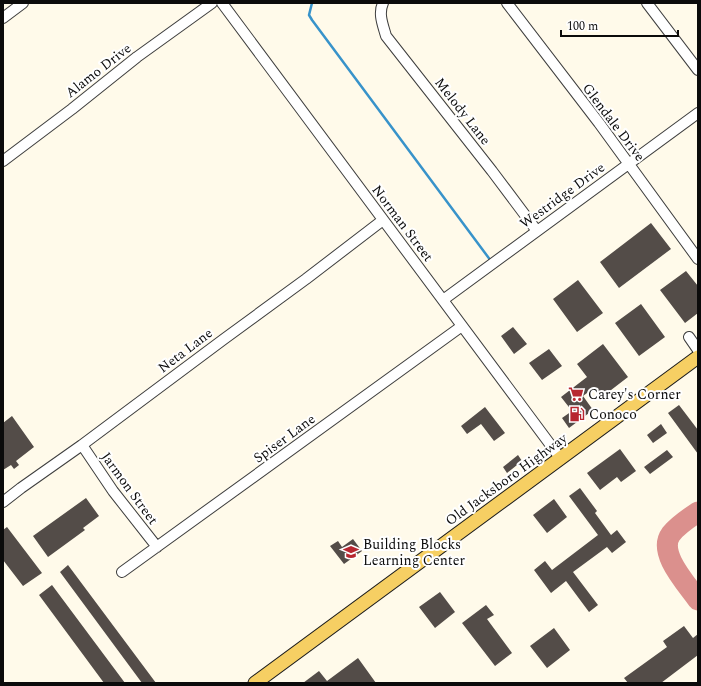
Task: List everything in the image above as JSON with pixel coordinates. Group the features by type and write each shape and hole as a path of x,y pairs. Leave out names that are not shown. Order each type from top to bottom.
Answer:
{"main road":[{"name":"Old Jacksboro Highway","path":"255,683 698,357"}],"street":[{"path":"3,18 23,3"},
{"name":"Alamo Drive","path":"3,161 72,109 137,57 212,3"},
{"name":"Norman Street","path":"222,3 561,459"},
{"name":"Melody Lane","path":"383,3 381,7 380,19 386,36 537,231"},
{"name":"Glendale Drive","path":"507,3 629,164 698,259"},
{"path":"647,3 698,70"},
{"name":"Westridge Drive","path":"443,300 698,113"},
{"name":"Neta Lane","path":"3,502 306,279 383,220"},
{"name":"Spiser Lane","path":"122,572 462,326"},
{"path":"689,337 698,350"},
{"name":"Jarmon Street","path":"82,445 113,491 157,547"}],"building":[{"path":"651,223 671,249 619,288 600,262"},
{"path":"686,271 698,286 698,313 685,323 660,290"},
{"path":"578,280 603,313 577,332 553,299"},
{"path":"641,304 665,337 639,356 615,323"},
{"path":"513,327 527,344 514,354 501,336"},
{"path":"603,344 628,377 602,397 595,387 583,396 593,410 569,428 562,418 572,411 561,397 587,377 577,364"},
{"path":"549,349 562,366 542,380 529,363"},
{"path":"679,405 698,430 698,454 668,413"},
{"path":"485,407 505,433 494,441 481,424 467,434 461,426"},
{"path":"12,416 34,447 16,461 19,465 14,469 11,465 3,470 3,423"},
{"path":"661,424 667,433 653,443 647,435"},
{"path":"620,449 636,471 621,482 617,477 600,490 587,473"},
{"path":"667,450 673,457 650,474 644,467"},
{"path":"518,455 522,461 507,473 503,467"},
{"path":"580,488 597,511 595,513 611,535 617,530 626,542 612,553 607,547 573,572 598,605 589,612 566,581 551,593 534,570 545,561 552,570 598,535 569,496"},
{"path":"86,498 99,516 83,528 85,530 48,557 33,536"},
{"path":"554,499 567,517 547,533 533,515"},
{"path":"7,527 42,573 23,586 3,560 3,530"},
{"path":"353,539 362,551 344,564 330,546 338,541 342,547"},
{"path":"68,565 156,683 142,683 60,572"},
{"path":"52,585 125,683 104,683 39,595"},
{"path":"440,592 455,612 435,628 419,607"},
{"path":"486,605 494,615 487,619 512,653 495,666 462,623"},
{"path":"684,626 693,638 698,634 698,655 661,683 628,683 624,678 667,647 663,641"},
{"path":"554,628 570,650 547,668 530,646"},
{"path":"358,658 376,683 303,683 319,671 327,681"}],"waterway":[{"path":"312,3 309,15 312,20 491,261"}],"taxiway":[{"path":"698,512 677,528 671,534 668,542 670,559 698,600"}],"place":[{"name":"Carey's Corner","path":"576,394"},
{"name":"Conoco","path":"577,414"},
{"name":"Building Blocks Learning Center","path":"351,552"}]}
